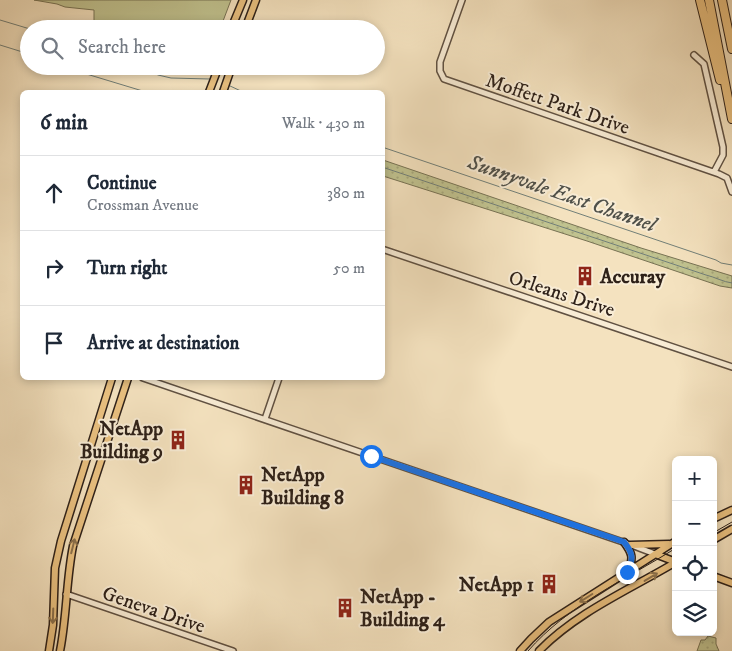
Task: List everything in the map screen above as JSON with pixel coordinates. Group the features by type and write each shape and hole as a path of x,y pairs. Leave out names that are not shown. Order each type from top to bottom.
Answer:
{"highway":[{"path":"700,0 717,72 731,116"},
{"path":"709,0 731,116"},
{"path":"722,0 732,49"}],"main road":[{"path":"235,20 243,0"},
{"path":"248,20 256,0"},
{"path":"210,90 216,75"},
{"path":"224,90 229,75"},
{"path":"49,651 56,568 61,541 111,380"},
{"path":"60,651 73,546 127,380"},
{"path":"717,517 732,510"},
{"path":"717,538 732,529"},
{"path":"627,572 633,558 627,544 672,542"},
{"path":"520,651 549,622 672,543"},
{"path":"655,554 672,560"},
{"path":"539,651 566,626 584,614 672,564"},
{"path":"717,577 732,583"}],"street":[{"name":"Moffett Park Drive","path":"462,0 440,62 440,71 444,79 714,172 727,178 732,192"},
{"path":"694,55 704,64 723,146 723,154 714,172"},
{"name":"Orleans Drive","path":"385,250 732,367"},
{"path":"149,380 655,554"},
{"path":"265,419 278,380"},
{"name":"Geneva Drive","path":"66,594 233,651"}],"green space":[{"path":"34,0 231,0 223,20 94,20 94,10 65,7"},
{"path":"385,161 641,248 732,276 732,288 720,286 587,241 385,177"},
{"path":"708,636 716,638 719,651 697,651 701,640 705,640"}],"waterway":[{"name":"Sunnyvale East Channel","path":"0,20 20,26"},
{"path":"0,45 20,51"},
{"path":"90,75 139,90"},
{"name":"Sunnyvale East Channel","path":"158,75 171,78 210,79"},
{"name":"Sunnyvale East Channel","path":"228,85 239,90"},
{"name":"Sunnyvale East Channel","path":"385,148 721,263 732,265"},
{"path":"385,168 732,283"}],"tram line":[{"path":"717,531 732,522"},
{"path":"528,651 561,620 579,607 672,550"}],"place":[{"name":"Accuray","path":"585,276"},
{"name":"NetApp Building 9","path":"178,440"},
{"name":"NetApp Building 8","path":"246,485"},
{"name":"NetApp 1","path":"549,584"},
{"name":"NetApp - Building 4","path":"345,608"}],"route":[{"path":"371,456 624,542 633,558 627,572"}]}
